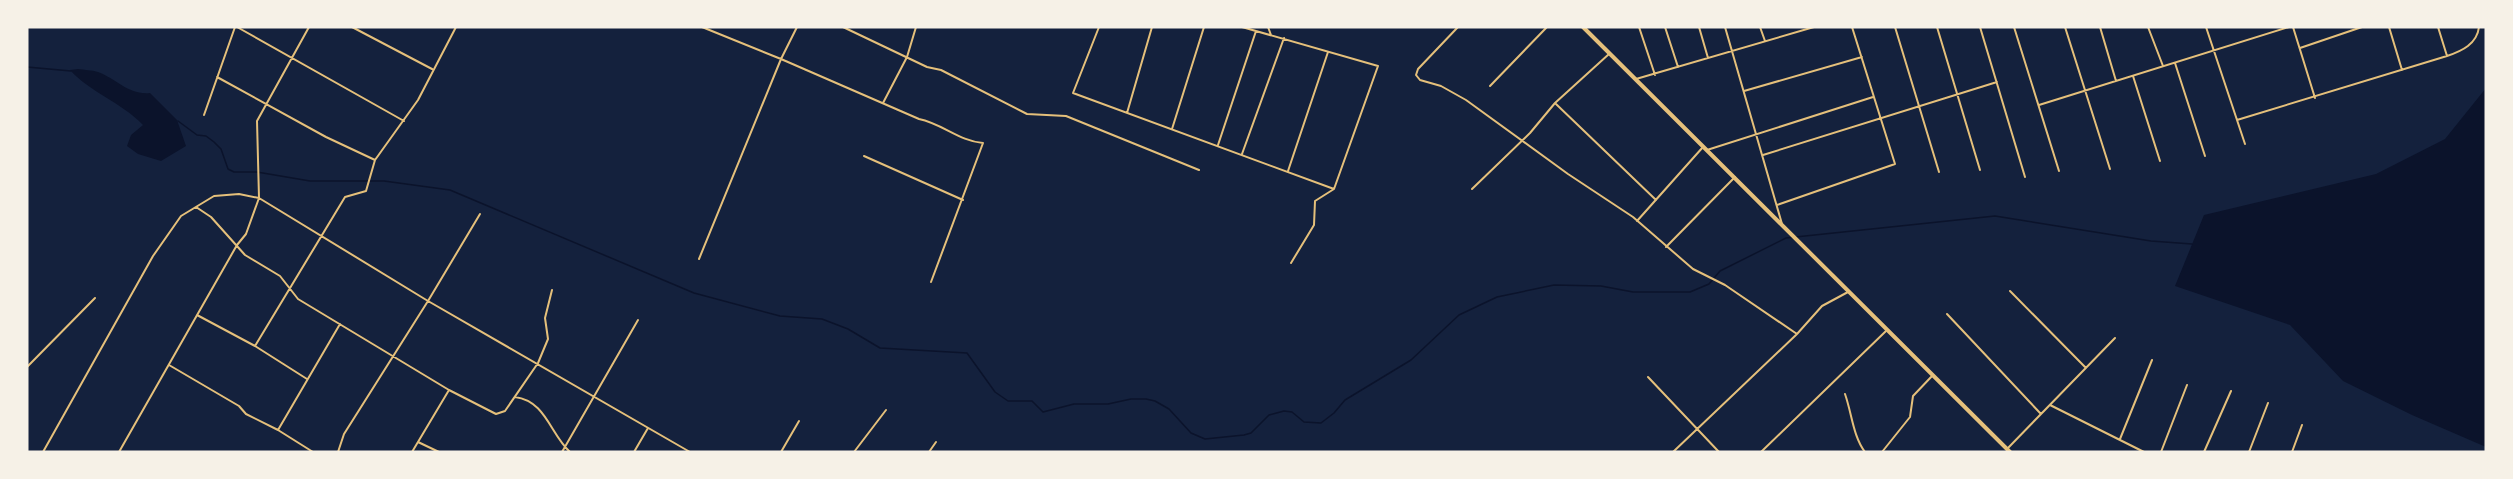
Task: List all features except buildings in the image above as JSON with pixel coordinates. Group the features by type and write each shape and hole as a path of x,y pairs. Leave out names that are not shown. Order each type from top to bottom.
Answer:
{"main road":[{"path":"1582,27 1736,177 1848,292 2009,451"}],"street":[{"path":"204,115 236,27 404,121"},
{"path":"119,452 237,245 246,234 259,198 257,121 309,27"},
{"path":"352,27 432,69"},
{"path":"255,346 345,196 366,191 375,160 418,100 432,69 456,27"},
{"path":"702,27 919,119 935,122 962,140 983,143 931,282"},
{"path":"699,259 781,59 797,27"},
{"path":"843,27 927,67 941,70 1027,114 1066,116 1199,170"},
{"path":"883,103 907,57 916,27"},
{"path":"1099,27 1073,93 1334,189"},
{"path":"1127,112 1152,27"},
{"path":"1172,129 1204,27"},
{"path":"1242,27 1378,66 1334,189 1315,201 1314,225 1291,264"},
{"path":"1268,27 1271,35"},
{"path":"1458,27 1418,69 1416,75 1420,80 1441,86 1466,100 1637,221 1693,268 1725,285 1797,334"},
{"path":"1490,86 1547,27"},
{"path":"1639,27 1655,75"},
{"path":"1665,27 1678,68"},
{"path":"1699,27 1708,58"},
{"path":"1725,27 1782,224"},
{"path":"1760,27 1765,41"},
{"path":"1634,79 1655,75 1814,27"},
{"path":"1777,205 1895,165 1852,27"},
{"path":"1895,27 1939,172"},
{"path":"1937,27 1980,170"},
{"path":"1981,27 2025,177"},
{"path":"2014,27 2059,171"},
{"path":"2065,27 2110,169"},
{"path":"2100,27 2116,81"},
{"path":"2148,27 2163,66"},
{"path":"2206,27 2245,144"},
{"path":"2039,105 2289,27"},
{"path":"2293,27 2315,98"},
{"path":"2300,48 2362,27"},
{"path":"2389,27 2402,70"},
{"path":"2438,27 2447,56"},
{"path":"2237,120 2456,53 2475,41 2479,27"},
{"path":"1217,145 1256,31"},
{"path":"1242,154 1284,38"},
{"path":"1288,171 1328,51"},
{"path":"1472,189 1530,133 1555,104 1609,54"},
{"path":"1744,91 1862,57"},
{"path":"2175,63 2205,156"},
{"path":"2133,76 2160,161"},
{"path":"217,77 266,105 375,160"},
{"path":"1763,155 1997,82"},
{"path":"1637,221 1705,148 1757,134 1874,96"},
{"path":"1555,104 1656,200"},
{"path":"864,156 963,200"},
{"path":"1666,247 1736,177"},
{"path":"43,452 153,256 181,216 214,196 239,194 259,198 319,237 690,452"},
{"path":"196,207 211,217 244,255 280,276 298,299 449,390 496,414 505,411 538,363 548,339 545,318 552,290"},
{"path":"338,452 344,434 480,214"},
{"path":"2010,291 2086,369"},
{"path":"1673,452 1797,334 1822,306 1848,292"},
{"path":"27,367 95,298"},
{"path":"1947,314 2041,414"},
{"path":"197,315 255,346 307,379"},
{"path":"562,452 638,320"},
{"path":"278,430 340,324"},
{"path":"1761,452 1887,330"},
{"path":"2009,451 2049,405 2115,338"},
{"path":"2120,439 2152,360"},
{"path":"169,365 239,406 246,414 278,430 313,452"},
{"path":"1882,452 1910,417 1913,396 1933,375"},
{"path":"1648,377 1719,452"},
{"path":"2161,452 2187,385"},
{"path":"412,452 449,390"},
{"path":"2204,452 2231,392"},
{"path":"1845,394 1857,440 1865,452"},
{"path":"515,397 525,399 542,411 570,452"},
{"path":"2249,452 2268,404"},
{"path":"2049,405 2144,452"},
{"path":"855,452 886,410"},
{"path":"781,452 799,422"},
{"path":"2292,452 2302,425"},
{"path":"634,452 648,428"},
{"path":"418,442 438,452"},
{"path":"929,452 936,442"}],"water":[{"path":"70,70 98,72 135,92 150,93 177,120 186,146 161,161 138,154 127,146 131,135 143,125"},
{"path":"2486,88 2486,447 2412,415 2343,381 2290,325 2175,286 2204,215 2376,174 2445,139"}],"waterway":[{"path":"27,67 71,71"},
{"path":"178,121 197,135 206,136 214,142 221,149 228,169 234,172 257,172 310,181 384,181 450,190 694,293 780,316 822,319 848,329 880,348 967,353 995,392 1008,401 1032,401 1043,412 1074,404 1108,404 1131,399 1146,399 1169,409 1191,433 1205,439 1251,433 1269,415 1284,411 1292,412 1304,422 1321,423 1345,400 1411,360 1459,315 1497,297 1554,285 1601,286 1633,292 1690,292 1709,284 1720,271 1786,238 1995,216 2151,241 2192,244"}]}
